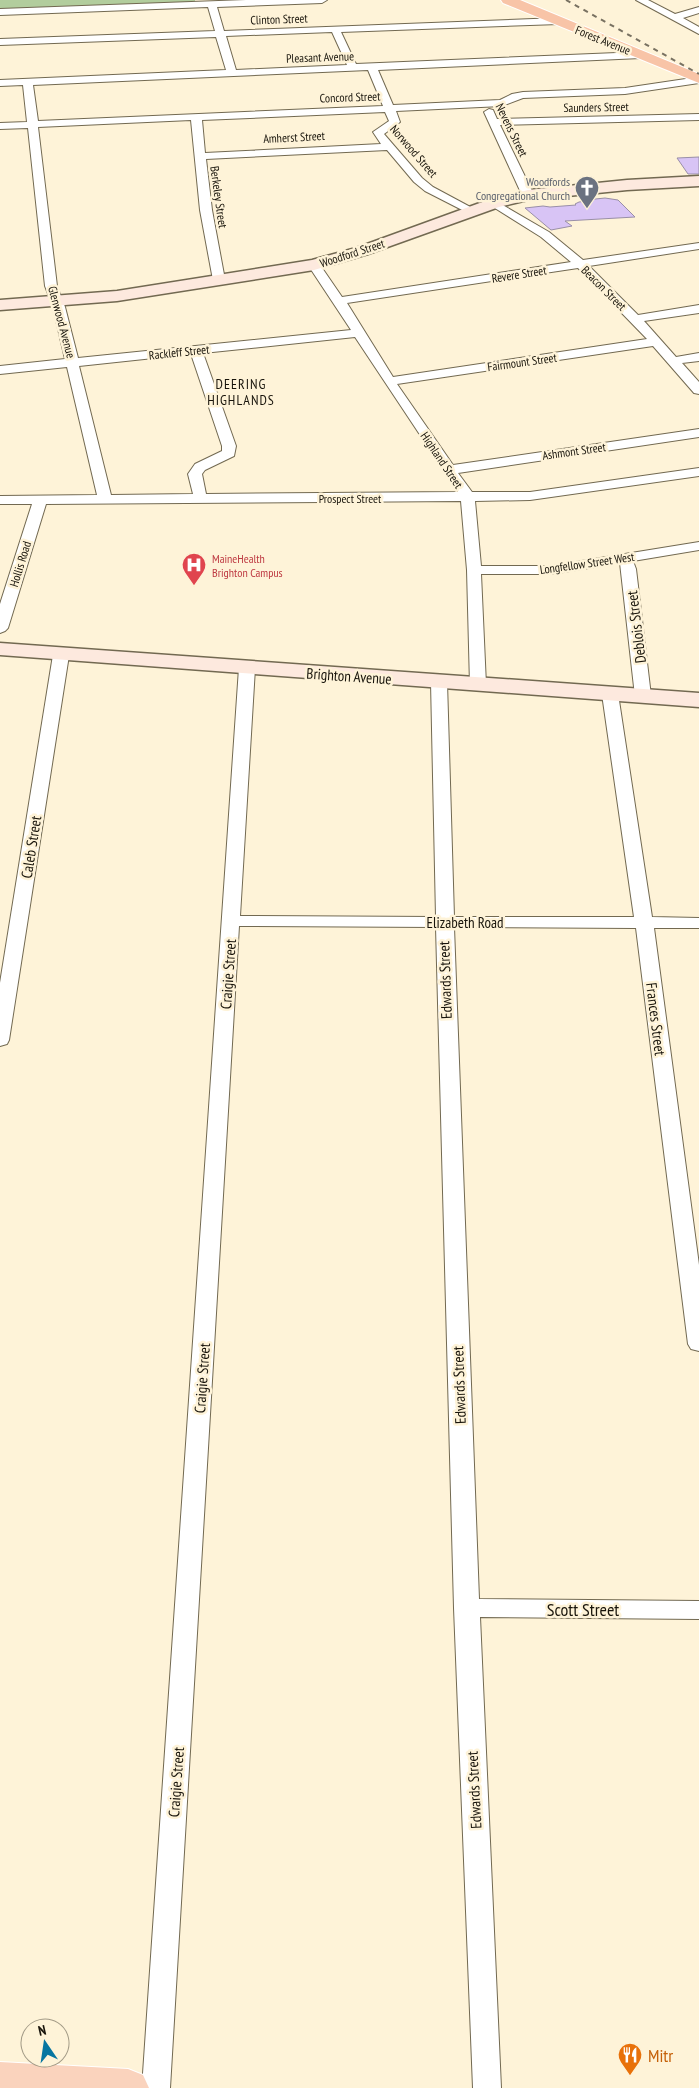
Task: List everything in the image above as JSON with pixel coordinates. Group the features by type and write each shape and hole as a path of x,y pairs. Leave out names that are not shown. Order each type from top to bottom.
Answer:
{"highway":[{"name":"Forest Avenue","path":"508,0 699,79"}],"main road":[{"name":"Woodford Street","path":"0,305 117,296 314,265 362,251 494,203 528,195 627,185 699,181"},
{"name":"Brighton Avenue","path":"0,649 61,655 699,700"},
{"path":"6,2083 128,2088"}],"street":[{"path":"0,12 322,0"},
{"path":"641,0 699,31"},
{"path":"212,5 232,74"},
{"path":"674,18 699,10"},
{"name":"Clinton Street","path":"0,42 558,21"},
{"path":"335,29 353,68"},
{"name":"Pleasant Avenue","path":"0,84 641,55"},
{"name":"Norwood Street","path":"372,68 395,122 378,132 418,180 429,189 470,211"},
{"name":"Concord Street","path":"0,126 502,103 516,96 523,95 625,91 699,79"},
{"name":"Glenwood Avenue","path":"28,82 51,286 59,307 105,500"},
{"name":"Nevens Street","path":"485,104 528,195"},
{"name":"Berkeley Street","path":"196,116 206,210 219,280"},
{"name":"Saunders Street","path":"494,122 699,117"},
{"name":"Amherst Street","path":"200,156 390,146"},
{"name":"Beacon Street","path":"494,203 548,238 580,265 634,319 699,390"},
{"name":"Revere Street","path":"339,301 699,246"},
{"name":"Highland Street","path":"314,265 389,381 468,497 474,570 478,685"},
{"path":"634,319 699,309"},
{"name":"Rackleff Street","path":"0,370 358,333"},
{"name":"Fairmount Street","path":"389,381 655,342"},
{"path":"196,350 229,446 229,453 200,467 195,474 200,497"},
{"path":"673,361 699,357"},
{"name":"Ashmont Street","path":"449,470 699,433"},
{"name":"Prospect Street","path":"0,500 105,500 200,497 468,497 544,494 699,472"},
{"name":"Hollis Road","path":"0,628 40,500"},
{"name":"Longfellow Street West","path":"474,570 550,570 699,546"},
{"name":"Deblois Street","path":"625,558 629,569 643,696"},
{"name":"Caleb Street","path":"0,1040 61,655"},
{"name":"Craigie Street","path":"156,2088 247,668"},
{"name":"Edwards Street","path":"439,682 443,922 466,1608 487,2088"},
{"name":"Frances Street","path":"610,694 644,923 699,1344"},
{"name":"Elizabeth Road","path":"232,921 699,923"},
{"name":"Scott Street","path":"466,1608 699,1610"}],"green space":[{"path":"0,0 195,0 195,2 0,9"}],"building":[{"path":"699,157 699,174 688,174 677,158"},
{"path":"605,198 618,200 635,217 565,221 572,226 551,230 525,208 576,205 586,200"}],"railway":[{"path":"566,0 699,74"}],"place":[{"name":"Woodfords Congregational Church","path":"587,209"},
{"name":"MaineHealth Brighton Campus","path":"194,586"},
{"name":"Mitr","path":"630,2076"}],"district":[{"name":"DEERING HIGHLANDS","path":"241,392"}]}
